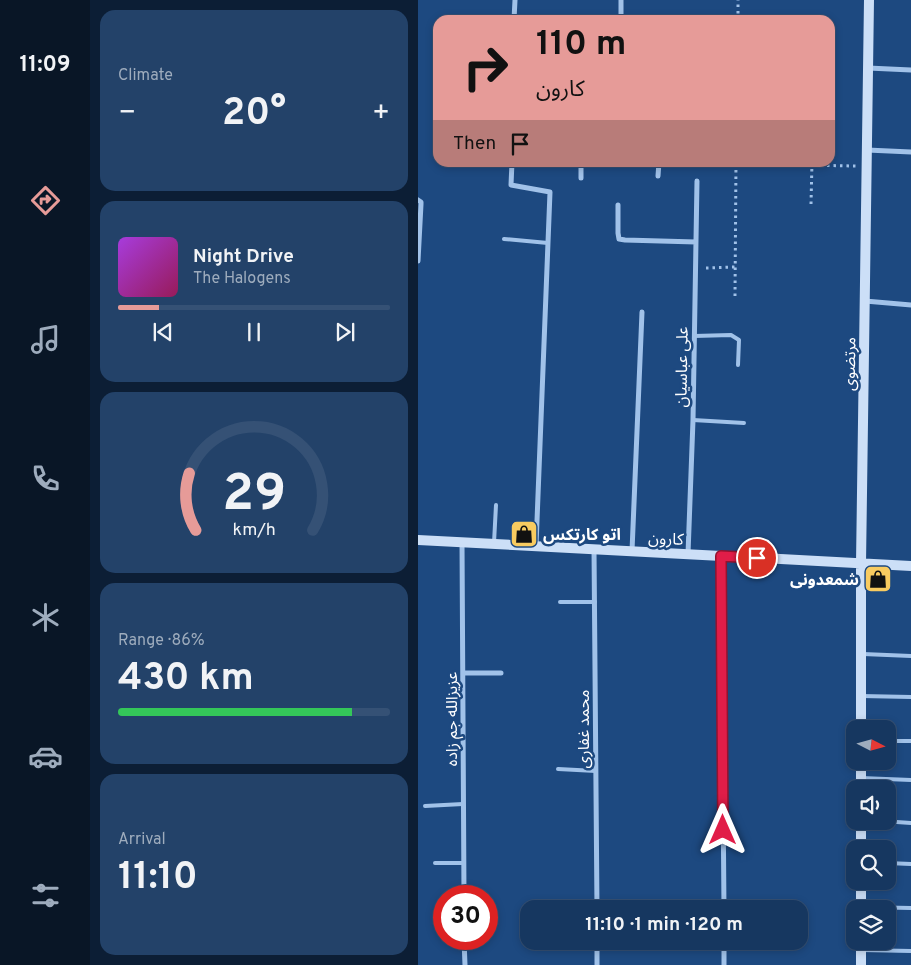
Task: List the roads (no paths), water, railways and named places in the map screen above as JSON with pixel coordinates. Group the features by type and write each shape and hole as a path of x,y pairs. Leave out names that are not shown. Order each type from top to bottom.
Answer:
{"street":[{"path":"514,0 514,15"},
{"path":"621,0 621,15"},
{"name":"مرتضوی","path":"861,720 861,563 869,0"},
{"path":"868,68 912,70"},
{"path":"867,150 912,152"},
{"path":"512,167 511,185 550,192 536,546"},
{"path":"581,167 581,178"},
{"path":"658,167 658,176"},
{"name":"علی عباسیان","path":"688,554 693,420 697,181"},
{"path":"418,200 421,204 418,261"},
{"path":"618,205 619,238 625,240 696,242"},
{"path":"864,302 912,305"},
{"path":"632,551 642,312"},
{"name":"کارون","path":"418,540 912,566"},
{"name":"عزیزالله جم زاده","path":"462,542 464,885"},
{"name":"محمد غفاری","path":"594,549 597,900"},
{"path":"721,556 724,900"},
{"path":"463,673 501,673"},
{"path":"464,950 465,965"},
{"path":"597,950 597,965"},
{"path":"724,950 724,965"},
{"path":"861,950 861,965"}],"lane":[{"path":"504,239 548,243"},
{"path":"694,336 731,335 736,337 740,340 738,365"},
{"path":"693,420 744,423"},
{"path":"494,544 496,505"},
{"path":"560,602 595,602"},
{"path":"861,654 912,656"},
{"path":"861,696 912,697"},
{"path":"896,741 912,741"},
{"path":"558,769 596,771"},
{"path":"896,781 912,780"},
{"path":"425,806 464,804"},
{"path":"896,822 912,823"},
{"path":"435,863 464,863"},
{"path":"896,863 912,864"},
{"path":"896,908 912,908"},
{"path":"896,949 912,951"}],"place":[{"name":"اتو کارتکس","path":"524,534"},
{"name":"شمعدونی","path":"878,579"}]}
